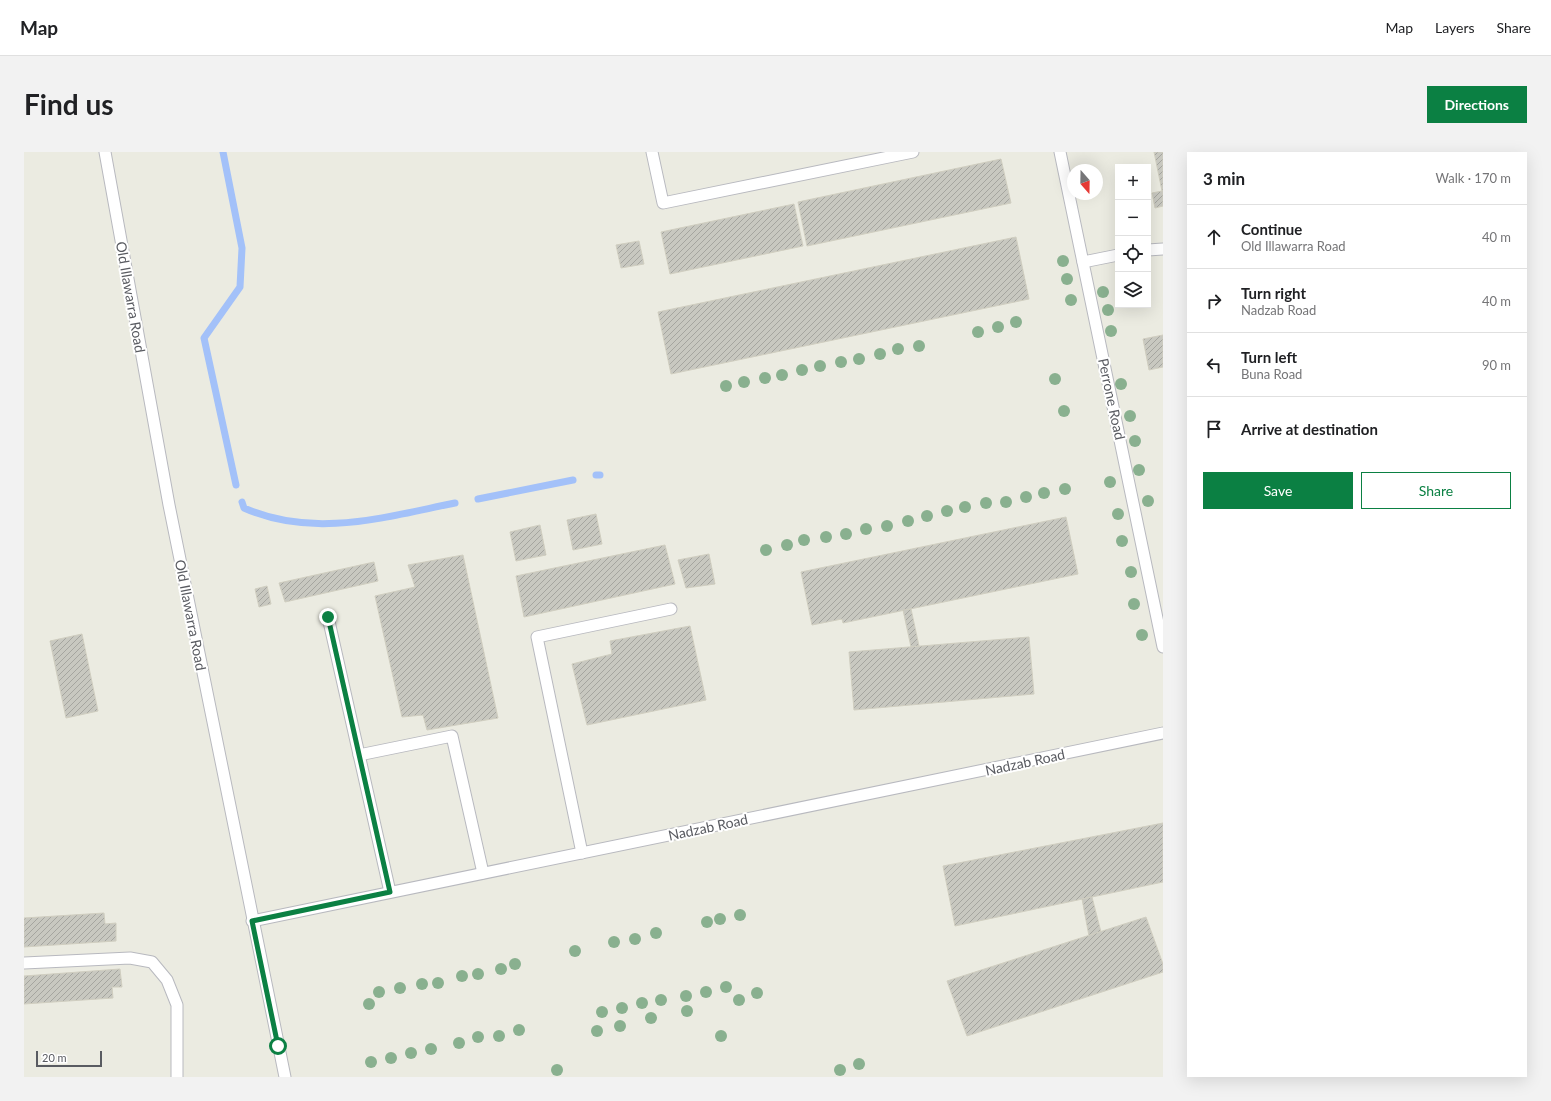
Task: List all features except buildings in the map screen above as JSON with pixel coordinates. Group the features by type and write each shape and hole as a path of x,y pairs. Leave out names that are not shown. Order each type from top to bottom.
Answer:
{"lane":[{"name":"Old Illawarra Road","path":"105,152 169,505 252,921 285,1077"},
{"path":"652,152 663,203 913,152"},
{"name":"Perrone Road","path":"1060,152 1163,647"},
{"path":"1151,250 1163,248"},
{"path":"1083,262 1115,256"},
{"path":"582,853 537,637 671,609"},
{"path":"328,617 390,892"},
{"name":"Nadzab Road","path":"252,921 1163,733"},
{"path":"359,755 452,736 483,873"},
{"path":"24,963 130,958 152,962 167,980 177,1005 177,1077"}],"waterway":[{"path":"223,152 242,248 240,287 204,338 236,485"},
{"path":"478,499 573,480"},
{"path":"242,502 244,508 270,517 296,522 323,524 376,519 455,503"}],"route":[{"path":"278,1046 252,921 390,892 328,617"}]}
